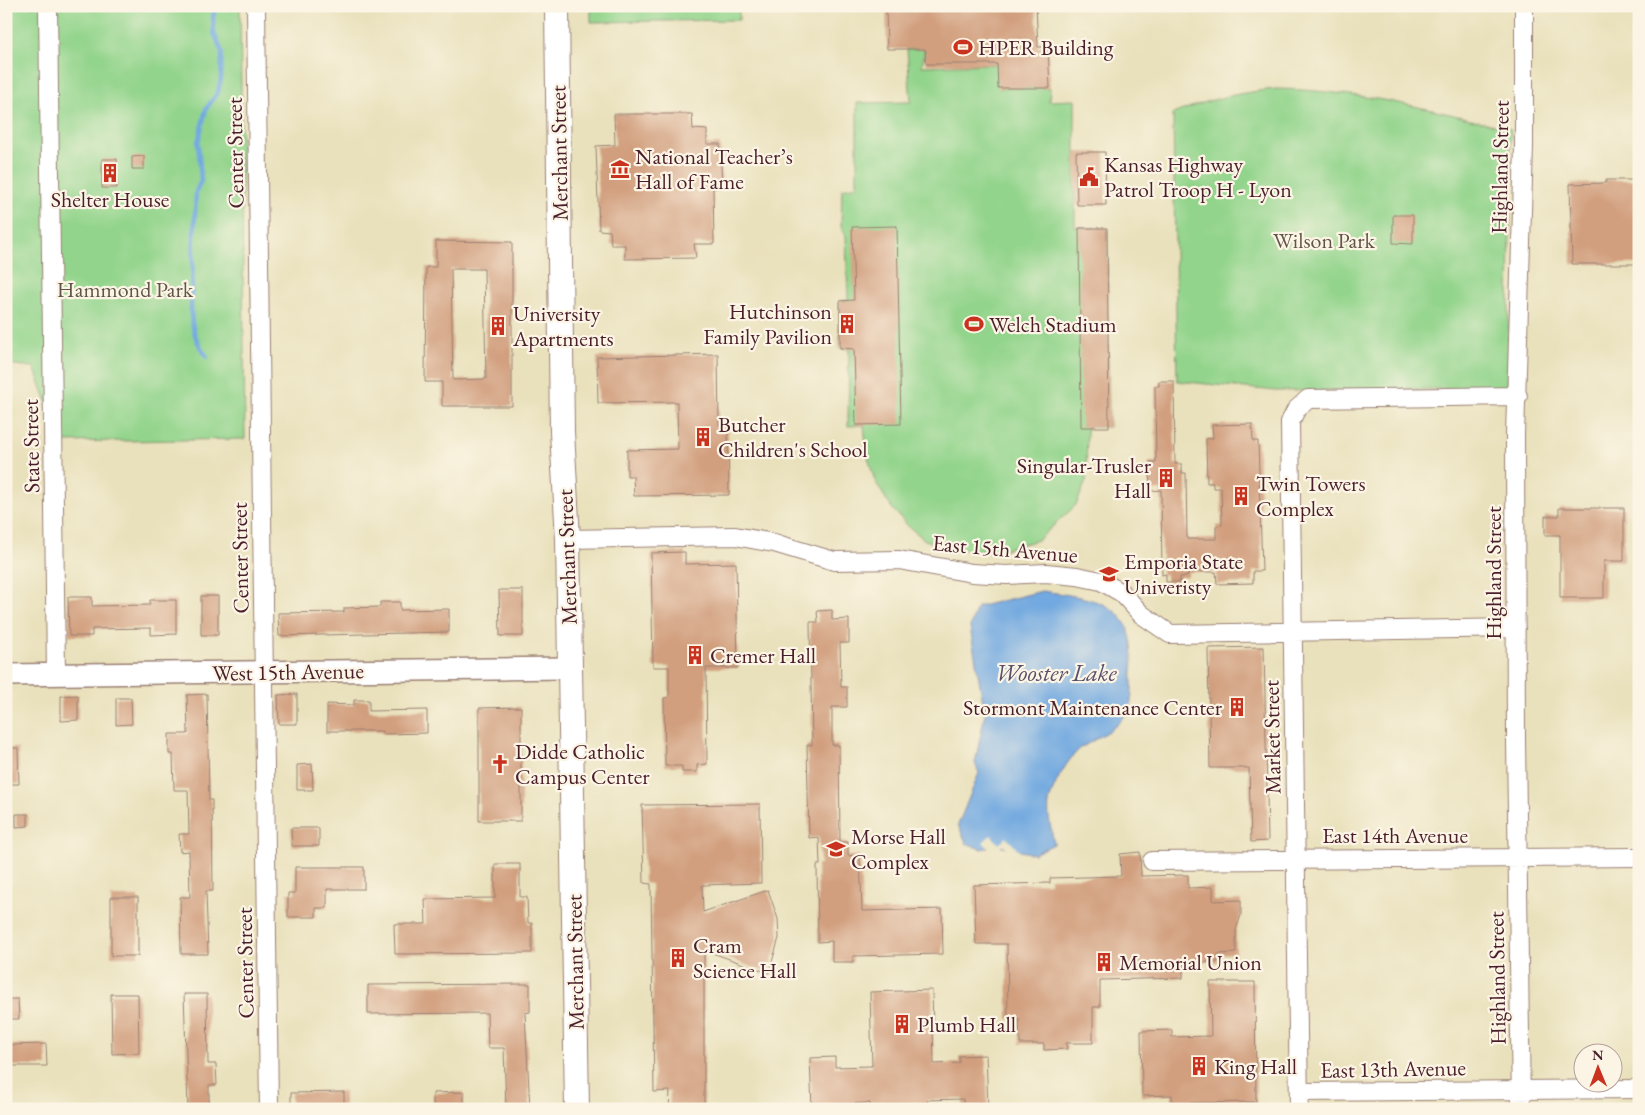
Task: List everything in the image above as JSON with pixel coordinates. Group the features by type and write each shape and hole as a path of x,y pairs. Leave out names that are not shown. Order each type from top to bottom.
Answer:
{"main road":[{"name":"Merchant Street","path":"557,6 562,432 568,539 577,1109"}],"street":[{"name":"State Street","path":"48,6 56,674"},
{"name":"Center Street","path":"256,6 269,1109"},
{"name":"Highland Street","path":"1521,1109 1515,435 1518,396 1524,148 1524,6"},
{"name":"Market Street","path":"1299,1100 1297,859 1291,633 1290,422 1296,410 1308,399 1518,396"},
{"name":"East 15th Avenue","path":"568,539 736,536 774,543 834,561 899,560 972,573 1007,575 1046,573 1101,581 1122,593 1141,614 1170,634 1516,628"},
{"name":"West 15th Avenue","path":"6,675 570,668"},
{"name":"East 14th Avenue","path":"1152,861 1639,857"},
{"name":"East 13th Avenue","path":"1299,1100 1521,1090 1639,1089"}],"green space":[{"name":"Hammond Park","path":"6,6 240,6 245,439 62,442 34,367 6,364"},
{"path":"591,6 739,6 739,20 591,22"},
{"name":"Welch Stadium","path":"907,49 925,49 922,66 997,64 999,88 1050,88 1049,101 1075,100 1075,227 1107,228 1109,427 1087,427 1086,481 1076,505 1038,540 994,552 955,549 925,540 908,526 891,507 875,481 867,454 864,425 848,426 849,349 840,348 840,301 848,300 846,236 841,226 842,189 857,186 857,103 911,102"},
{"name":"Wilson Park","path":"1276,89 1336,93 1395,102 1511,129 1508,388 1276,391 1177,381 1173,114 1223,97"}],"water":[{"name":"Wooster Lake","path":"1042,591 1081,597 1097,602 1111,608 1121,618 1129,631 1132,649 1131,703 1128,711 1119,723 1084,746 1073,756 1058,780 1049,803 1049,818 1054,844 1034,854 998,846 981,849 967,844 958,825 979,773 975,763 985,714 970,627 977,607"}],"pier":[{"path":"991,835 999,844 1006,837 1022,854 1009,851 1003,845 998,849 990,850 983,842"}],"building":[{"name":"HPER Building","path":"886,6 1036,6 1038,47 1048,47 1050,88 998,88 997,64 926,64 925,49 887,49"},
{"path":"614,114 692,114 693,129 707,130 707,144 720,144 722,188 713,188 714,244 694,244 696,258 625,259 625,245 611,245 610,231 599,230 596,146 615,145"},
{"path":"1076,152 1105,152 1106,205 1077,205"},
{"path":"144,156 144,169 132,169 132,157"},
{"name":"Shelter House","path":"102,159 117,159 117,188 102,188"},
{"path":"1606,180 1639,180 1639,264 1572,264 1570,184 1606,183"},
{"path":"1393,215 1413,215 1413,244 1393,243"},
{"path":"897,226 901,424 856,425 854,349 840,348 840,301 854,300 852,227"},
{"path":"1079,228 1107,228 1109,427 1081,427"},
{"name":"University Apartments","path":"436,241 512,242 512,406 442,406 442,382 425,382 426,267 436,267","holes":["451,269 484,269 486,379 453,380"]},
{"name":"Butcher Children's School","path":"718,354 719,425 728,425 729,495 634,496 633,476 627,476 627,450 678,449 677,402 598,403 597,357"},
{"path":"1159,381 1174,381 1175,464 1182,464 1182,473 1186,473 1187,539 1216,539 1216,526 1222,525 1221,488 1213,488 1213,483 1207,483 1206,439 1213,438 1212,425 1252,424 1253,441 1258,441 1262,571 1253,571 1253,583 1217,584 1216,572 1188,572 1188,576 1180,577 1180,582 1166,582 1166,574 1162,575 1161,490 1150,491 1149,462 1156,462 1155,386 1159,386"},
{"path":"1559,508 1624,508 1624,561 1604,561 1604,598 1560,598 1560,535 1545,535 1545,516 1559,516"},
{"name":"Cremer Hall","path":"685,552 685,564 736,563 738,668 706,668 707,764 697,765 697,772 682,772 682,766 665,766 664,698 669,697 669,667 653,667 651,553"},
{"path":"499,590 523,590 523,636 500,636"},
{"path":"201,596 218,596 218,635 201,635"},
{"path":"68,597 92,597 92,606 150,605 150,600 176,600 176,634 151,635 151,628 92,629 92,636 69,636"},
{"path":"380,602 400,602 400,610 449,609 449,632 279,636 278,613 344,612 344,608 380,607"},
{"name":"Morse Hall Complex","path":"832,610 832,620 849,619 849,643 840,643 841,687 847,687 847,707 832,707 832,745 839,745 840,842 848,842 848,856 860,855 862,911 942,909 943,954 853,956 853,962 832,962 832,941 818,942 817,865 820,865 819,837 809,838 807,745 812,745 810,622 818,622 817,611"},
{"name":"Stormont Maintenance Center","path":"1264,647 1268,841 1251,842 1249,768 1210,768 1208,648"},
{"path":"207,694 209,800 212,800 213,891 206,891 208,954 181,954 180,897 190,897 189,851 180,852 179,834 189,834 188,790 174,790 173,754 169,754 169,734 188,734 187,695"},
{"path":"297,694 297,724 279,724 278,695"},
{"path":"78,695 78,720 61,721 61,696"},
{"path":"116,698 131,698 132,724 116,725"},
{"path":"354,700 369,700 369,711 427,710 427,733 382,734 382,731 327,731 327,704 354,705"},
{"name":"Didde Catholic Campus Center","path":"521,707 521,821 479,821 479,708"},
{"path":"6,748 18,748 19,784 6,784"},
{"path":"312,764 313,790 297,790 297,765"},
{"name":"Cram Science Hall","path":"760,804 761,883 702,885 703,912 768,890 778,919 779,938 769,973 704,950 704,1109 669,1109 670,1091 654,1092 651,884 644,883 642,805"},
{"path":"16,814 28,814 28,826 16,827"},
{"path":"291,828 319,828 319,846 292,846"},
{"name":"Memorial Union","path":"1140,852 1141,876 1188,875 1188,888 1213,887 1213,901 1241,900 1241,915 1236,930 1236,953 1218,954 1218,962 1183,962 1183,978 1100,980 1100,1007 1093,1007 1093,1043 1066,1043 1067,1049 1044,1050 1044,1044 1020,1044 1019,1019 1008,1019 1007,944 976,944 974,885 1050,883 1050,878 1121,876 1120,854"},
{"path":"495,864 520,864 520,897 527,897 528,923 532,923 532,953 395,954 394,924 426,924 425,899 495,898"},
{"path":"295,867 364,867 364,889 327,889 327,908 316,908 316,917 288,917 288,893 295,893"},
{"path":"111,897 138,897 138,956 111,956"},
{"name":"King Hall","path":"1210,982 1255,982 1256,1102 1172,1103 1172,1095 1142,1096 1141,1031 1172,1030 1172,1037 1211,1036"},
{"path":"530,984 530,1012 525,1013 530,1109 506,1109 504,1048 488,1048 487,1013 368,1014 368,985"},
{"name":"Plumb Hall","path":"932,990 934,1064 959,1063 959,1056 986,1055 988,1108 963,1109 963,1099 927,1100 928,1109 870,1109 870,1103 837,1104 837,1109 812,1109 810,1058 835,1057 835,1067 872,1066 870,992"},
{"path":"111,994 138,994 139,1053 112,1054"},
{"path":"184,994 207,994 208,1064 216,1064 217,1085 209,1085 209,1109 188,1109"},
{"path":"6,999 18,999 19,1019 6,1019"},
{"path":"46,1044 47,1066 6,1066 6,1045"},
{"path":"344,1092 344,1109 291,1109 291,1093"},
{"path":"464,1092 464,1109 433,1109 433,1093"}],"waterway":[{"path":"207,357 194,334 191,307 196,191 201,181 198,142 206,109 218,92 221,78 222,52 214,33 213,17 216,6"}],"place":[{"name":"HPER Building","path":"963,47"},
{"name":"National Teacher’s Hall of Fame","path":"620,169"},
{"name":"Shelter House","path":"110,173"},
{"name":"Kansas Highway Patrol Troop H - Lyon","path":"1089,177"},
{"name":"Hutchinson Family Pavilion","path":"847,324"},
{"name":"Welch Stadium","path":"974,324"},
{"name":"University Apartments","path":"498,326"},
{"name":"Butcher Children's School","path":"703,437"},
{"name":"Singular-Trusler Hall","path":"1166,478"},
{"name":"Twin Towers Complex","path":"1241,496"},
{"name":"Emporia State Univeristy","path":"1109,574"},
{"name":"Cremer Hall","path":"695,655"},
{"name":"Stormont Maintenance Center","path":"1237,707"},
{"name":"Didde Catholic Campus Center","path":"500,764"},
{"name":"Morse Hall Complex","path":"836,849"},
{"name":"Cram Science Hall","path":"678,958"},
{"name":"Memorial Union","path":"1104,962"},
{"name":"Plumb Hall","path":"902,1024"},
{"name":"King Hall","path":"1199,1066"}]}
